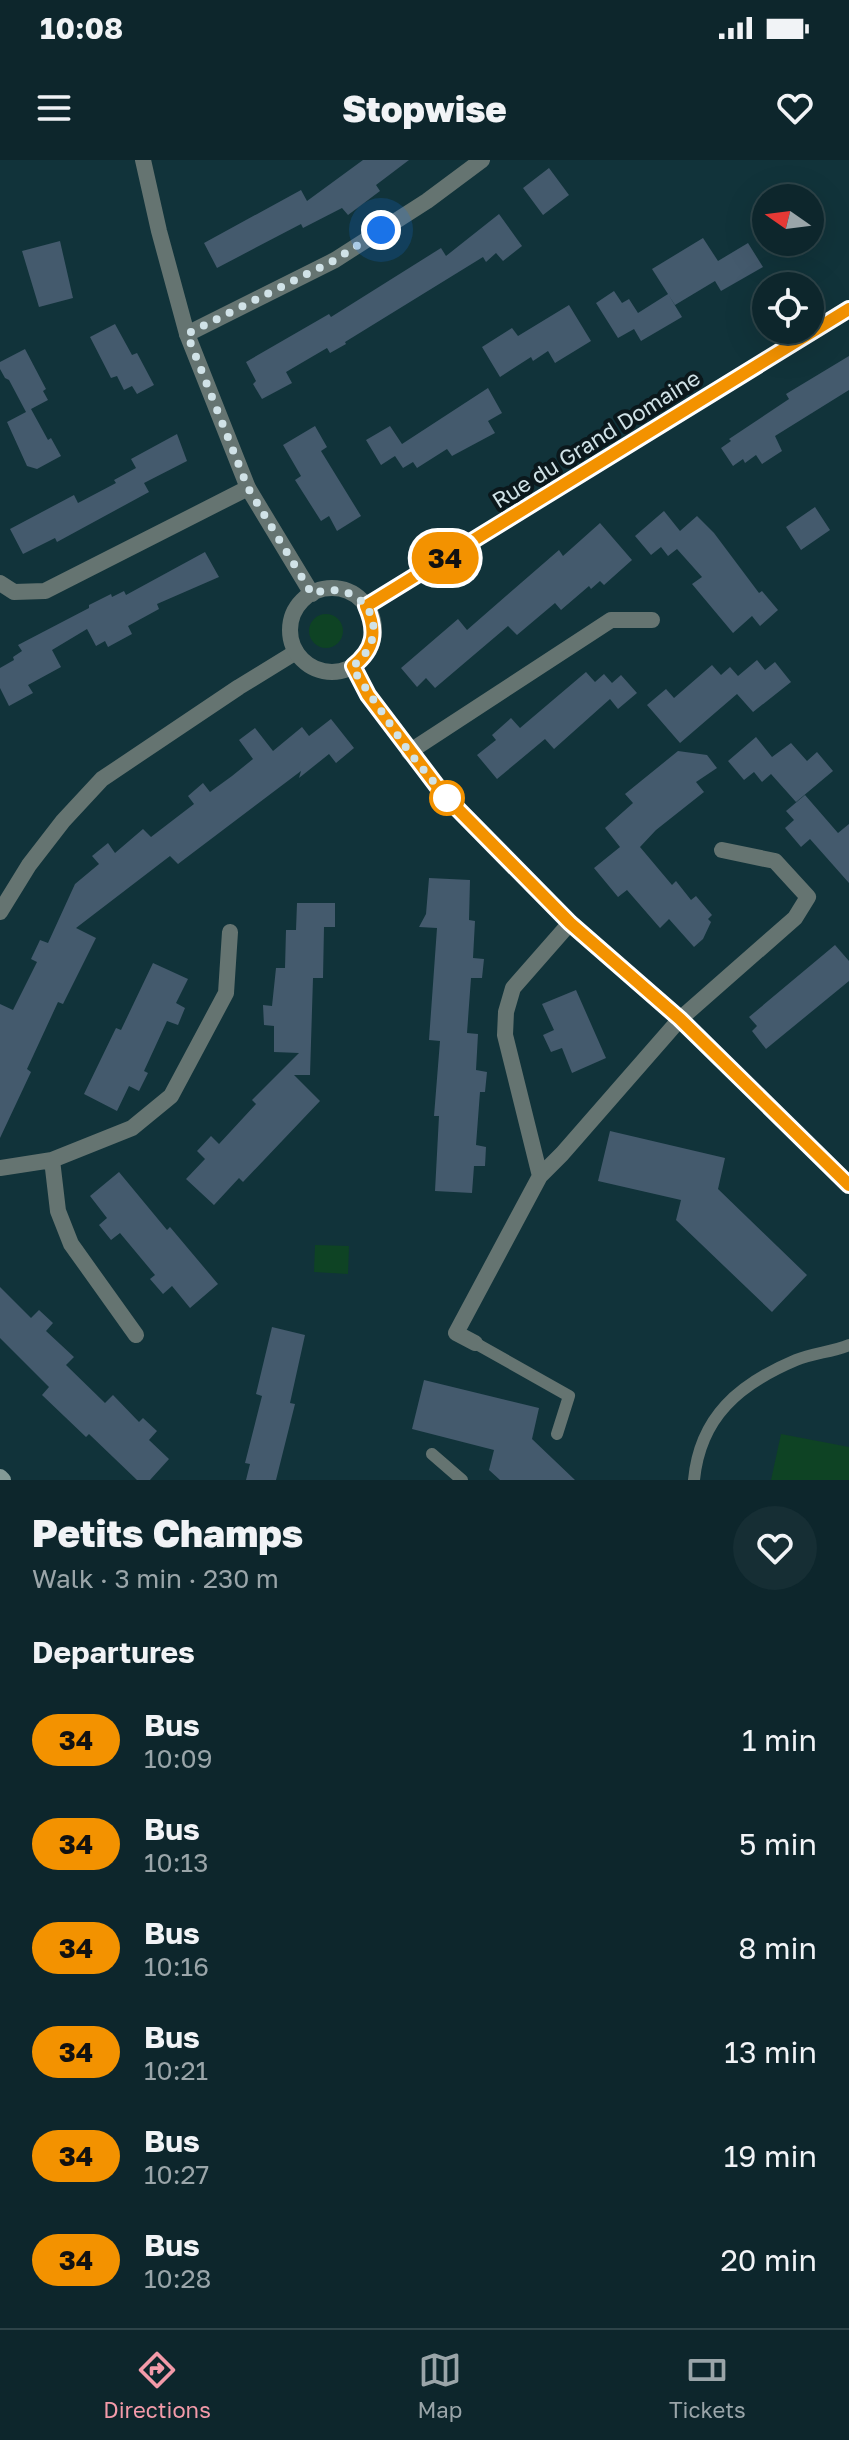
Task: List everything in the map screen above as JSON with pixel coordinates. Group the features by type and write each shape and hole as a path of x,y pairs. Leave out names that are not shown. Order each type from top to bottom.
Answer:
{"street":[{"path":"143,160 187,334 248,488 312,594"},
{"path":"187,334 335,260 427,201 482,160"},
{"name":"Rue du Grand Domaine","path":"366,606 849,309"},
{"path":"0,583 14,592 45,591 248,488"},
{"path":"324,589 338,589 350,593 366,606 374,635 370,648 353,666 328,672 305,662 296,652 291,640 294,613 301,602 312,594 324,589"},
{"path":"409,752 611,620 652,620"},
{"path":"0,912 46,843 102,779 296,652"},
{"path":"353,666 368,695 443,794 570,923 680,1019 849,1185"},
{"path":"475,1343 456,1333 540,1176 680,1019 795,918 808,897 775,861 722,850"},
{"path":"540,1176 505,1035 506,1012 513,988 570,923"},
{"path":"0,1168 52,1160 132,1128 171,1096 226,993 230,932"},
{"path":"52,1160 58,1211 71,1244 136,1335"}],"lane":[{"path":"475,1343 569,1396 557,1434"},
{"path":"694,1480 696,1457 708,1429 725,1404 755,1381 797,1360 849,1345"},
{"path":"432,1454 462,1480"}],"green space":[{"path":"326,614 338,619 343,631 338,643 326,648 314,643 309,631 314,619"},
{"path":"315,1245 349,1246 348,1274 314,1272"},
{"path":"781,1434 849,1447 849,1480 771,1480"}],"building":[{"path":"363,160 409,160 376,185 380,191 348,215 342,208 303,228 301,224 217,268 204,243 301,190 307,201"},
{"path":"549,168 569,195 543,215 523,188"},
{"path":"499,214 522,246 503,261 496,253 486,262 483,257 346,344 330,353 327,348 286,372 292,383 262,399 246,362 329,314 331,317 441,248 446,256"},
{"path":"703,238 718,261 748,243 752,256 756,256 763,267 721,291 715,281 675,305 652,269"},
{"path":"60,241 73,298 39,307 22,251"},
{"path":"614,291 622,303 629,299 638,313 668,294 682,317 641,341 634,329 618,338 596,303"},
{"path":"569,305 591,341 555,363 548,351 533,361 531,357 500,377 482,347 512,328 518,336"},
{"path":"115,324 132,355 137,353 154,385 137,394 132,386 124,390 117,376 111,378 90,337"},
{"path":"25,349 46,389 43,391 48,400 31,409 61,456 37,469 27,466 7,422 26,412 0,369 0,362"},
{"path":"849,356 849,390 775,436 782,451 762,464 756,455 745,463 743,459 733,466 721,448 731,441 729,439 789,399 786,394"},
{"path":"488,388 502,413 488,421 495,433 452,456 447,449 417,468 413,462 403,468 395,456 381,465 366,440 390,426 402,444"},
{"path":"315,426 327,447 321,451 361,516 337,531 329,516 321,521 295,480 301,476 283,445"},
{"path":"177,434 187,461 144,483 149,492 57,542 55,538 23,554 10,529 74,495 78,503 116,483 114,480 136,468 131,459"},
{"path":"815,507 830,530 801,550 786,527"},
{"path":"664,511 680,531 697,516 714,533 759,593 762,591 778,610 760,626 752,616 733,633 692,584 702,577 677,549 668,556 661,547 651,555 635,536"},
{"path":"600,523 632,560 604,585 600,581 591,589 589,586 561,610 555,603 517,635 508,626 435,688 426,678 417,687 401,668 458,619 467,630 559,550 563,556"},
{"path":"205,552 219,577 157,604 159,609 128,626 132,634 108,647 105,641 96,646 87,629 52,650 61,667 28,685 33,693 9,706 0,688 0,668 22,651 18,645 111,594 112,597 124,591 126,595"},
{"path":"757,660 765,670 775,662 791,682 753,712 737,694 680,743 647,705 666,689 674,698 712,665 721,675 730,667 738,676"},
{"path":"586,672 595,682 604,674 612,683 621,675 637,693 618,709 610,699 554,749 545,739 497,779 477,755 496,740 492,735 511,718 520,728"},
{"path":"331,719 354,748 336,763 329,754 299,778 301,771 178,864 170,856 76,928 96,938 63,1004 58,1002 27,1069 31,1072 0,1138 0,1004 13,1010 37,962 31,959 40,940 48,943 75,884 99,864 92,856 108,843 115,853 143,829 151,837 194,804 188,796 203,783 210,792 232,776 253,759 239,740 255,728 273,751 302,727 309,736"},
{"path":"756,737 772,757 791,743 807,761 817,752 833,771 796,802 771,774 762,782 754,772 744,780 728,761"},
{"path":"678,751 707,755 717,768 696,782 704,792 656,830 640,847 672,885 676,881 691,900 696,896 712,915 703,939 694,947 669,919 660,928 627,890 618,897 594,868 620,847 605,828 633,803 625,794"},
{"path":"805,795 838,833 849,824 849,883 810,839 801,847 785,828 794,820 786,811"},
{"path":"429,878 470,880 469,920 475,921 473,958 484,959 482,978 471,978 467,1033 478,1034 476,1070 487,1072 485,1092 480,1092 476,1145 486,1147 485,1166 474,1166 472,1193 435,1191 439,1116 434,1116 440,1041 429,1040 437,928 419,927 426,914"},
{"path":"297,903 335,903 335,927 324,927 323,978 313,978 310,1075 294,1075 320,1101 243,1182 239,1178 214,1205 186,1179 205,1159 197,1151 211,1136 219,1144 256,1104 252,1100 299,1053 274,1052 274,1026 264,1025 263,1005 272,1006 276,968 285,968 286,930 296,930"},
{"path":"835,945 849,961 849,981 766,1049 752,1031 757,1026 749,1017"},
{"path":"153,963 188,979 176,1003 185,1008 178,1025 167,1021 144,1071 148,1073 139,1091 129,1086 117,1111 84,1094 116,1028 121,1030"},
{"path":"576,990 606,1058 572,1073 562,1048 551,1052 543,1035 554,1030 542,1004"},
{"path":"610,1131 725,1158 718,1189 807,1275 772,1312 676,1220 681,1200 598,1181"},
{"path":"119,1172 167,1230 170,1227 218,1284 190,1308 172,1286 163,1294 150,1279 155,1275 120,1233 111,1240 99,1225 107,1218 90,1196"},
{"path":"0,1287 31,1318 39,1310 53,1323 46,1331 74,1357 66,1365 105,1403 113,1395 139,1422 143,1418 157,1431 149,1440 169,1459 150,1480 137,1480 42,1395 49,1387 0,1338"},
{"path":"272,1327 305,1335 290,1403 295,1404 276,1480 246,1480 250,1464 245,1463 262,1396 256,1394"},
{"path":"424,1380 539,1408 532,1439 575,1480 500,1480 489,1470 494,1450 412,1429"}],"bus line":[{"name":"34","path":"849,309 366,606 374,635 370,648 353,666 368,695 443,794 570,923 680,1019 849,1185"}],"route":[{"path":"381,230 335,260 187,334 248,488 312,594 324,589 338,589 350,593 366,606 374,635 370,648 353,666 354,671 409,752 447,798"}]}
